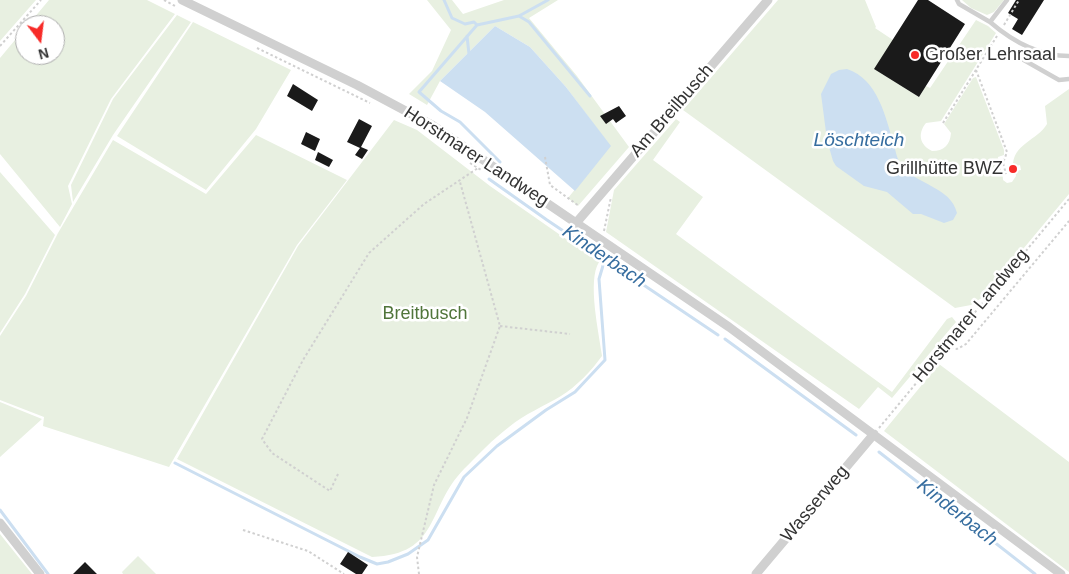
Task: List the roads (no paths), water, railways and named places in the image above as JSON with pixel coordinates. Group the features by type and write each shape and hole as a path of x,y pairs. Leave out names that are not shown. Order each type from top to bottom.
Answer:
{"street":[{"name":"Am Breilbusch","path":"576,223 768,0"},
{"name":"Horstmarer Landweg","path":"182,4 411,113 729,327 1061,574"},
{"name":"Wasserweg","path":"756,574 874,434"},
{"path":"0,523 40,574"}],"lane":[{"path":"957,0 959,4 990,22 1002,32 1031,48 1046,54 1069,56"},
{"path":"990,22 1008,0"},
{"path":"1022,60 1059,80 1069,79"}],"water":[{"path":"495,26 530,47 566,87 611,146 575,191 485,112 440,81"},
{"name":"Löschteich","path":"847,69 858,74 873,90 884,112 900,164 916,178 948,197 954,204 957,213 953,220 944,223 921,214 913,214 887,192 864,186 836,166 827,140 821,94 831,74"}],"waterway":[{"name":"Kinderbach","path":"444,0 452,18 465,24 474,22 477,25 419,92 441,111 460,122 500,162"},
{"path":"477,25 519,16 548,0"},
{"path":"519,16 529,22 590,96"},
{"path":"467,36 469,54"},
{"name":"Kinderbach","path":"489,179 718,335"},
{"path":"175,463 377,564 408,554 428,540 464,477 497,446 546,410 575,392 605,360 599,279 605,259"},
{"name":"Kinderbach","path":"725,339 856,435"},
{"name":"Kinderbach","path":"879,452 1035,574"},
{"path":"0,510 48,574"}],"place":[{"name":"Großer Lehrsaal","path":"915,55"},
{"name":"Grillhütte BWZ","path":"1013,169"}],"park label":[{"name":"Breitbusch","path":"425,314"}]}
